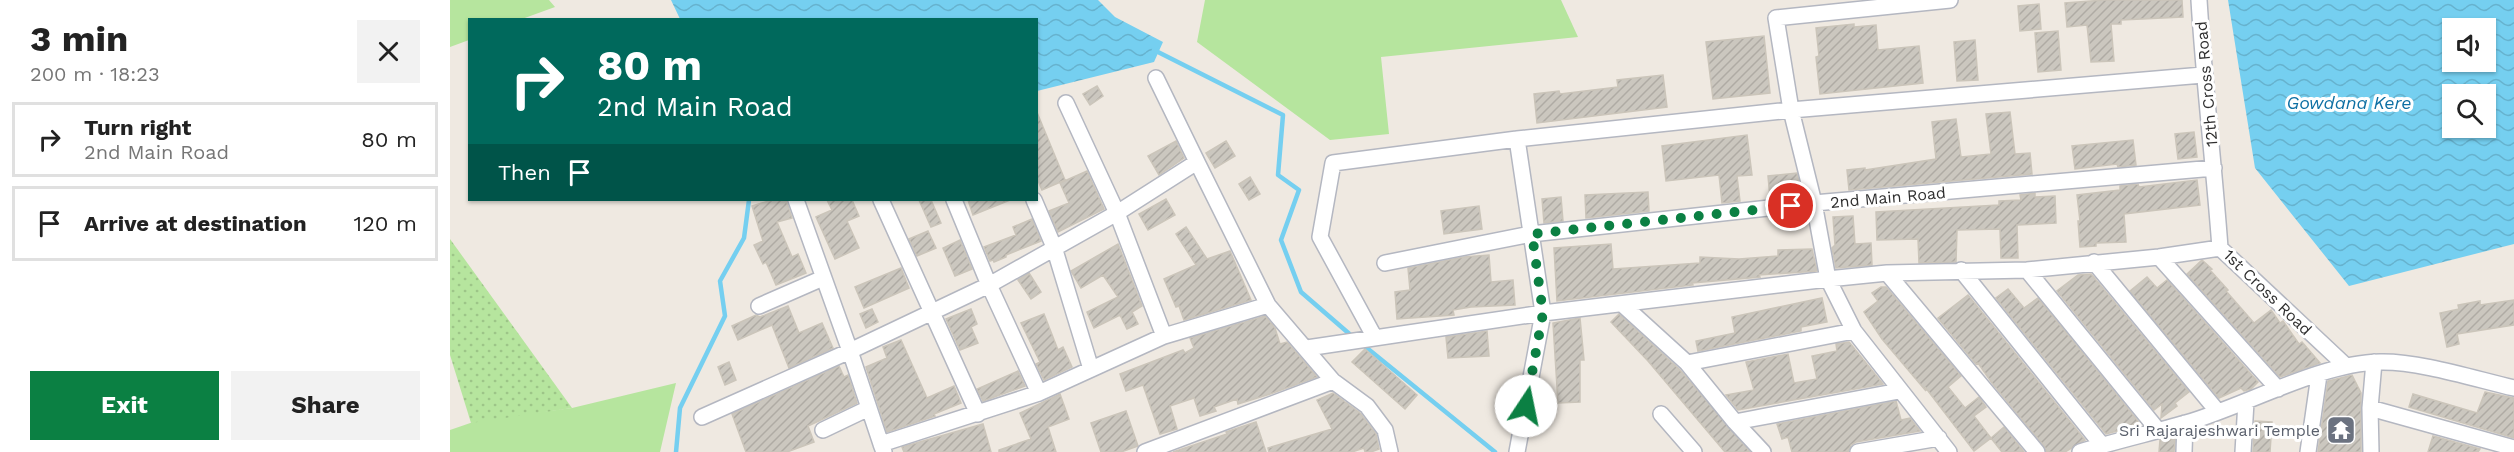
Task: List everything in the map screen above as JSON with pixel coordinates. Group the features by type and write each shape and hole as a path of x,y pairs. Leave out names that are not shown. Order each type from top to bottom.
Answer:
{"street":[{"path":"1949,452 1854,331 1828,279 1814,203 1791,110 1776,18 1950,0"},
{"name":"12th Cross Road","path":"2199,0 2203,75 2214,168"},
{"path":"1371,339 1320,237 1333,163 1517,139 1791,110 2203,75"},
{"path":"1156,78 1268,305 1333,381 1367,406 1385,430 1390,452"},
{"path":"1066,104 1117,213 1164,336"},
{"path":"1517,139 1543,313 1517,452"},
{"path":"702,417 850,351 989,285 1117,213 1197,162"},
{"name":"2nd Main Road","path":"1385,263 1532,234 1814,203 2214,168"},
{"name":"1st Cross Road","path":"2214,168 2220,248 2346,366"},
{"path":"796,201 882,448 1039,393 1164,336 1268,305"},
{"path":"881,201 978,414"},
{"path":"954,201 989,285 1039,393"},
{"path":"1034,201 1054,247 1091,369"},
{"path":"1307,348 1543,313 1828,279 1887,273 2027,270 2159,257 2220,248"},
{"path":"2159,257 2278,389"},
{"path":"2094,262 2218,412"},
{"path":"1961,270 2109,447"},
{"path":"2027,270 2157,429"},
{"path":"1887,273 2037,452"},
{"path":"759,306 823,278"},
{"path":"1622,304 1687,363 1735,422 1763,452"},
{"path":"1687,363 1854,331"},
{"path":"2371,452 2370,408 2374,362"},
{"path":"2080,452 2109,447 2157,429 2185,423 2346,366 2374,362 2404,363 2514,388"},
{"path":"2308,452 2319,375"},
{"path":"1145,452 1333,381"},
{"path":"1735,422 1899,391"},
{"path":"2243,452 2246,402"},
{"path":"824,430 869,408"},
{"path":"2370,408 2514,448"},
{"path":"1660,414 1694,452"},
{"path":"2184,452 2185,423"},
{"path":"1858,452 1939,438"}],"green space":[{"path":"450,0 549,0 555,7 525,18 468,18 468,40 450,47"},
{"path":"1205,0 1561,0 1578,37 1381,57 1389,134 1330,140 1197,42"},
{"path":"450,239 572,408 471,423 450,355"},
{"path":"676,383 660,452 450,452 450,430 479,420 572,408"}],"water":[{"path":"671,0 1098,0 1115,17 1163,42 1154,62 1038,91 1038,18 680,18"},
{"name":"Gowdana Kere","path":"2228,0 2514,0 2514,244 2349,286 2255,168"}],"building":[{"path":"2104,0 2182,0 2183,17 2121,20 2121,24 2111,24 2114,61 2091,62 2087,25 2067,27 2065,3"},
{"path":"2039,4 2041,29 2020,31 2018,6"},
{"path":"1854,24 1854,27 1876,25 1878,50 1919,46 1923,83 1820,94 1816,28"},
{"path":"2058,31 2061,70 2038,72 2035,33"},
{"path":"1764,36 1770,93 1713,99 1706,42"},
{"path":"1975,40 1978,80 1957,81 1954,42"},
{"path":"1663,75 1667,107 1537,123 1534,94 1559,91 1560,94 1618,87 1617,80"},
{"path":"1097,86 1103,96 1090,105 1083,94"},
{"path":"2010,112 2015,154 2030,153 2032,174 1849,190 1847,170 1865,168 1865,170 1936,159 1932,122 1956,119 1961,157 1991,154 1986,114"},
{"path":"1038,115 1065,180 1042,190 1038,181"},
{"path":"2194,132 2197,157 2178,159 2175,134"},
{"path":"1747,135 1752,175 1737,176 1740,201 1722,203 1719,175 1666,181 1662,146"},
{"path":"2133,140 2136,165 2118,167 2117,164 2075,169 2072,146"},
{"path":"1176,141 1184,158 1159,175 1148,156"},
{"path":"1226,141 1235,156 1215,168 1206,153"},
{"path":"1087,171 1104,209 1058,232 1049,211 1069,203 1060,183"},
{"path":"1797,173 1802,195 1770,198 1768,176"},
{"path":"1250,177 1260,194 1249,200 1239,184"},
{"path":"2197,180 2200,205 2124,214 2126,242 2096,243 2096,246 2080,247 2077,195 2120,190 2120,186 2138,184 2139,187"},
{"path":"1648,192 1649,211 1586,218 1585,195"},
{"path":"2035,193 2035,197 2055,196 2056,223 2017,225 2018,258 2001,258 2000,229 1957,230 1956,262 1919,263 1918,239 1877,240 1876,212 1999,205 1999,201 2021,200 2020,195"},
{"path":"1561,197 1563,221 1544,223 1542,199"},
{"path":"1166,199 1175,215 1148,230 1139,214"},
{"path":"769,201 786,201 792,218 777,222 792,257 798,254 806,273 776,285 766,262 763,264 754,245 763,241 752,206"},
{"path":"828,201 852,201 859,216 847,221 859,248 835,259 816,217 832,210"},
{"path":"919,201 931,201 941,223 931,227"},
{"path":"968,201 1008,201 973,215"},
{"path":"1479,206 1482,229 1444,234 1441,211"},
{"path":"1853,216 1855,244 1871,243 1872,265 1836,268 1832,248 1835,245 1833,217"},
{"path":"1032,219 1041,241 994,262 990,261 984,247 1016,235 1013,227"},
{"path":"1186,227 1207,259 1230,251 1251,300 1184,320 1164,279 1196,265 1176,234"},
{"path":"928,231 936,248 917,256 909,239"},
{"path":"960,240 972,269 955,276 943,248"},
{"path":"1118,244 1142,306 1132,312 1138,324 1127,329 1120,315 1094,328 1087,312 1118,297 1103,275 1081,288 1071,271"},
{"path":"1611,244 1613,269 1700,263 1700,257 1739,259 1778,256 1778,250 1812,249 1817,271 1759,275 1760,277 1692,283 1693,285 1557,301 1554,248"},
{"path":"1489,255 1491,282 1513,280 1515,305 1471,307 1453,310 1454,315 1397,319 1395,292 1410,290 1408,268 1464,257"},
{"path":"2202,260 2212,269 2210,270 2228,290 2226,291 2254,323 2271,310 2280,323 2283,321 2299,344 2302,342 2320,363 2280,377 2187,274"},
{"path":"901,268 909,288 864,308 855,287"},
{"path":"1029,273 1041,292 1031,299 1018,280"},
{"path":"2091,274 2189,392 2175,403 2177,406 2161,418 2162,404 2154,410 2057,291 2078,275"},
{"path":"2147,277 2157,288 2167,280 2258,382 2251,389 2244,391 2241,388 2219,398 2130,291"},
{"path":"1881,287 1886,287 1961,376 1948,387 1965,408 1979,397 1986,407 1974,416 1991,438 1974,451 1925,387 1926,391 1882,339 1864,312 1878,301 1872,293"},
{"path":"2008,289 2024,308 2038,298 2138,421 2128,428 2126,425 2106,434 1996,298"},
{"path":"1968,295 2085,440 2065,452 2047,452 1978,363 1976,364 1938,318"},
{"path":"1822,298 1827,322 1801,327 1801,331 1698,351 1696,341 1735,333 1732,317"},
{"path":"2514,300 2514,325 2457,334 2459,344 2447,347 2440,313 2459,309 2458,305 2480,301 2480,305"},
{"path":"788,306 799,333 822,323 833,348 789,368 772,325 738,340 732,326 756,315 760,317"},
{"path":"872,309 878,322 866,328 860,314"},
{"path":"971,309 977,324 971,327 978,343 960,350 946,319"},
{"path":"1044,314 1058,350 1063,347 1072,367 1044,380 1036,364 1040,362 1021,323"},
{"path":"1619,314 1680,370 1750,452 1725,452 1648,361 1611,322"},
{"path":"1265,316 1275,328 1280,344 1287,342 1317,377 1238,404 1237,399 1214,407 1216,411 1200,416 1194,398 1170,406 1177,429 1160,434 1143,385 1126,391 1120,374 1183,350 1185,353 1194,348 1190,338"},
{"path":"1580,318 1584,360 1580,360 1580,402 1558,403 1553,323"},
{"path":"1487,331 1489,356 1448,358 1446,337"},
{"path":"901,340 927,398 954,386 961,403 934,414 935,416 887,432 866,367 887,358 883,347"},
{"path":"1849,342 1883,384 1738,410 1726,395 1754,390 1746,362 1788,354 1794,383 1817,379 1812,356 1837,351 1836,344"},
{"path":"1365,349 1417,395 1405,409 1352,362"},
{"path":"729,362 736,380 725,385 718,367"},
{"path":"839,366 844,377 848,375 857,403 808,426 814,442 787,452 746,452 732,414"},
{"path":"1018,371 1025,386 983,401 977,389"},
{"name":"Sri Rajarajeshwari Temple","path":"2352,375 2361,393 2361,452 2318,452 2328,381"},
{"path":"2485,392 2514,398 2514,438 2409,407 2413,394 2477,413"},
{"path":"1333,393 1360,413 1376,434 1379,449 1371,452 1365,452 1364,448 1352,452 1269,452 1268,448 1332,429 1317,400"},
{"path":"1060,394 1069,419 1048,427 1056,452 999,452 999,450 1031,439 1020,413"},
{"path":"1896,401 1901,420 1910,418 1920,431 1856,442 1851,445 1848,452 1792,452 1788,437 1782,439 1777,424"},
{"path":"1126,411 1138,446 1121,452 1101,452 1091,423"},
{"path":"2255,421 2272,422 2270,452 2253,452"},
{"path":"1256,422 1266,452 1173,452 1227,434 1226,432"},
{"path":"983,424 991,452 904,452 902,447"},
{"path":"2004,427 2024,452 2002,452 1991,438"},
{"path":"2433,436 2480,449 2478,452 2428,452"},
{"path":"2175,439 2174,452 2159,452 2160,440"}],"waterway":[{"path":"1154,50 1283,115 1278,175 1299,190 1281,240 1301,292 1353,337"},
{"path":"676,452 680,408 725,316 720,281 744,238 749,201"},
{"path":"1362,344 1495,452"}],"place":[{"name":"Sri Rajarajeshwari Temple","path":"2341,430"}],"route":[{"path":"1526,406 1543,313 1532,234 1791,206"}]}
